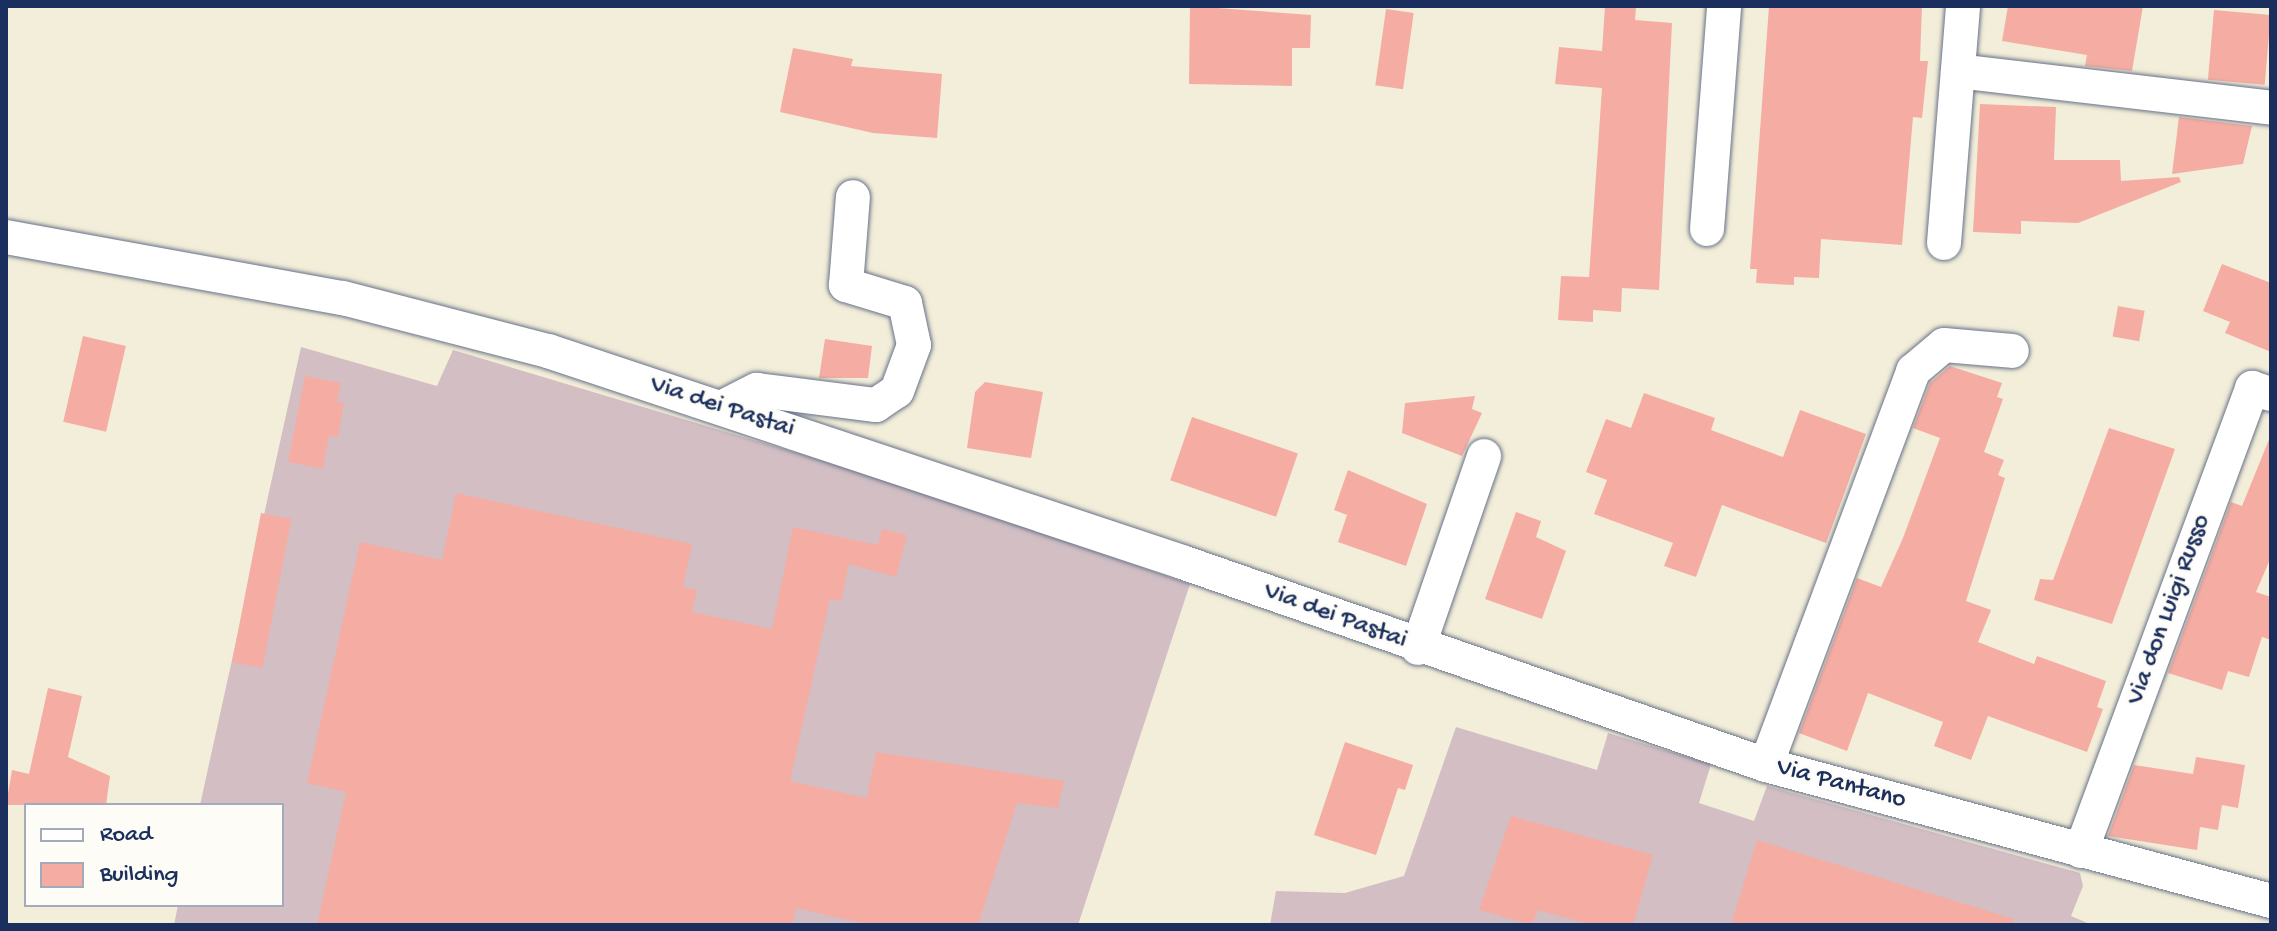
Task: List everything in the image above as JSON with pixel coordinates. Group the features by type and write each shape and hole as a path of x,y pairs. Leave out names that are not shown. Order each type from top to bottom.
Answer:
{"street":[{"path":"1707,229 1724,6"},
{"path":"1944,243 1963,6"},
{"path":"1958,71 2271,108"},
{"path":"723,407 757,390 876,405 897,391 914,345 905,303 846,285 853,197"},
{"name":"Via dei Pastai","path":"6,237 343,298 548,351 1182,562 1418,648"},
{"path":"1766,765 1913,371 1944,345 2012,351"},
{"name":"Via don Luigi Russo","path":"2081,851 2252,388 2271,394"},
{"path":"1418,648 1484,456"},
{"name":"Via Pantano","path":"1418,648 1766,765 2271,901"}],"shaded area":[{"path":"301,347 437,386 453,350 897,483 1190,584 1078,925 174,925 178,907 284,907 284,803 200,803"},
{"path":"1456,727 1597,770 1608,733 1711,764 1699,803 1754,821 1767,786 2080,873 2083,886 2071,916 2092,925 1270,925 1276,891 1345,893 1404,876"}],"building":[{"path":"1190,6 1311,15 1310,48 1292,48 1292,86 1189,84"},
{"path":"1605,6 1636,7 1635,20 1672,23 1659,290 1622,288 1621,312 1593,310 1593,322 1558,320 1561,276 1589,277 1602,88 1555,84 1559,47 1602,51"},
{"path":"1769,6 1922,6 1920,61 1928,61 1922,118 1913,117 1902,245 1821,239 1819,278 1794,277 1794,285 1756,283 1757,269 1750,269"},
{"path":"2008,6 2143,6 2132,71 2085,66 2087,55 2002,41"},
{"path":"1386,9 1414,13 1403,89 1375,85"},
{"path":"2214,10 2271,15 2265,85 2208,80"},
{"path":"793,48 853,59 851,66 942,74 937,138 873,133 780,112"},
{"path":"1980,104 2056,107 2054,160 2120,160 2121,181 2179,177 2181,182 2078,223 2021,221 2021,234 1973,232"},
{"path":"2179,117 2252,126 2243,164 2172,174"},
{"path":"2222,264 2271,283 2271,352 2225,333 2230,322 2203,311"},
{"path":"2118,306 2145,311 2139,341 2113,337"},
{"path":"83,336 126,346 106,432 63,422"},
{"path":"825,339 872,346 868,378 819,378"},
{"path":"1950,366 2002,383 1997,397 2003,399 1984,452 2004,460 1998,475 2005,478 1966,601 1991,610 1978,642 2034,664 2037,656 2106,681 2097,707 2103,709 2087,752 1988,716 1971,760 1934,746 1943,722 1868,693 1847,751 1799,733 1857,578 1881,587 1903,538 1940,438 1913,428 1930,383"},
{"path":"305,376 341,383 337,402 344,403 338,437 329,436 323,469 288,462"},
{"path":"985,382 1043,392 1031,458 967,448 975,392"},
{"path":"1644,393 1715,418 1711,430 1783,457 1800,410 1866,434 1826,543 1722,505 1696,577 1664,566 1673,543 1594,514 1607,480 1586,472 1606,419 1631,428"},
{"path":"1475,396 1472,409 1482,413 1462,456 1402,433 1405,403"},
{"path":"1192,417 1298,453 1276,517 1170,480"},
{"path":"2109,428 2175,449 2112,624 2034,600 2040,579 2053,580"},
{"path":"2270,437 2271,557 2256,592 2271,597 2271,640 2262,637 2249,677 2228,671 2222,690 2168,673 2231,502 2242,506"},
{"path":"1348,470 1427,504 1406,566 1338,542 1347,515 1334,510"},
{"path":"456,493 692,544 683,587 697,590 692,612 772,629 793,527 878,545 882,529 907,535 896,577 849,564 841,601 830,599 790,781 867,798 876,752 1064,781 1058,808 1017,803 978,925 870,925 796,908 792,925 317,925 346,792 307,783 360,542 442,560"},
{"path":"1516,512 1541,521 1536,537 1566,551 1542,619 1485,599"},
{"path":"261,513 291,519 262,668 232,662"},
{"path":"48,688 82,696 68,757 110,776 106,803 6,805 12,770 29,774"},
{"path":"1345,742 1413,765 1405,790 1398,788 1376,855 1314,835"},
{"path":"2196,757 2245,765 2238,808 2222,805 2218,830 2200,827 2197,850 2108,836 2134,765 2193,774"},
{"path":"1511,816 1653,855 1633,925 1592,925 1538,910 1532,925 1479,910"},
{"path":"1757,840 2014,919 2013,925 1731,925"}]}
